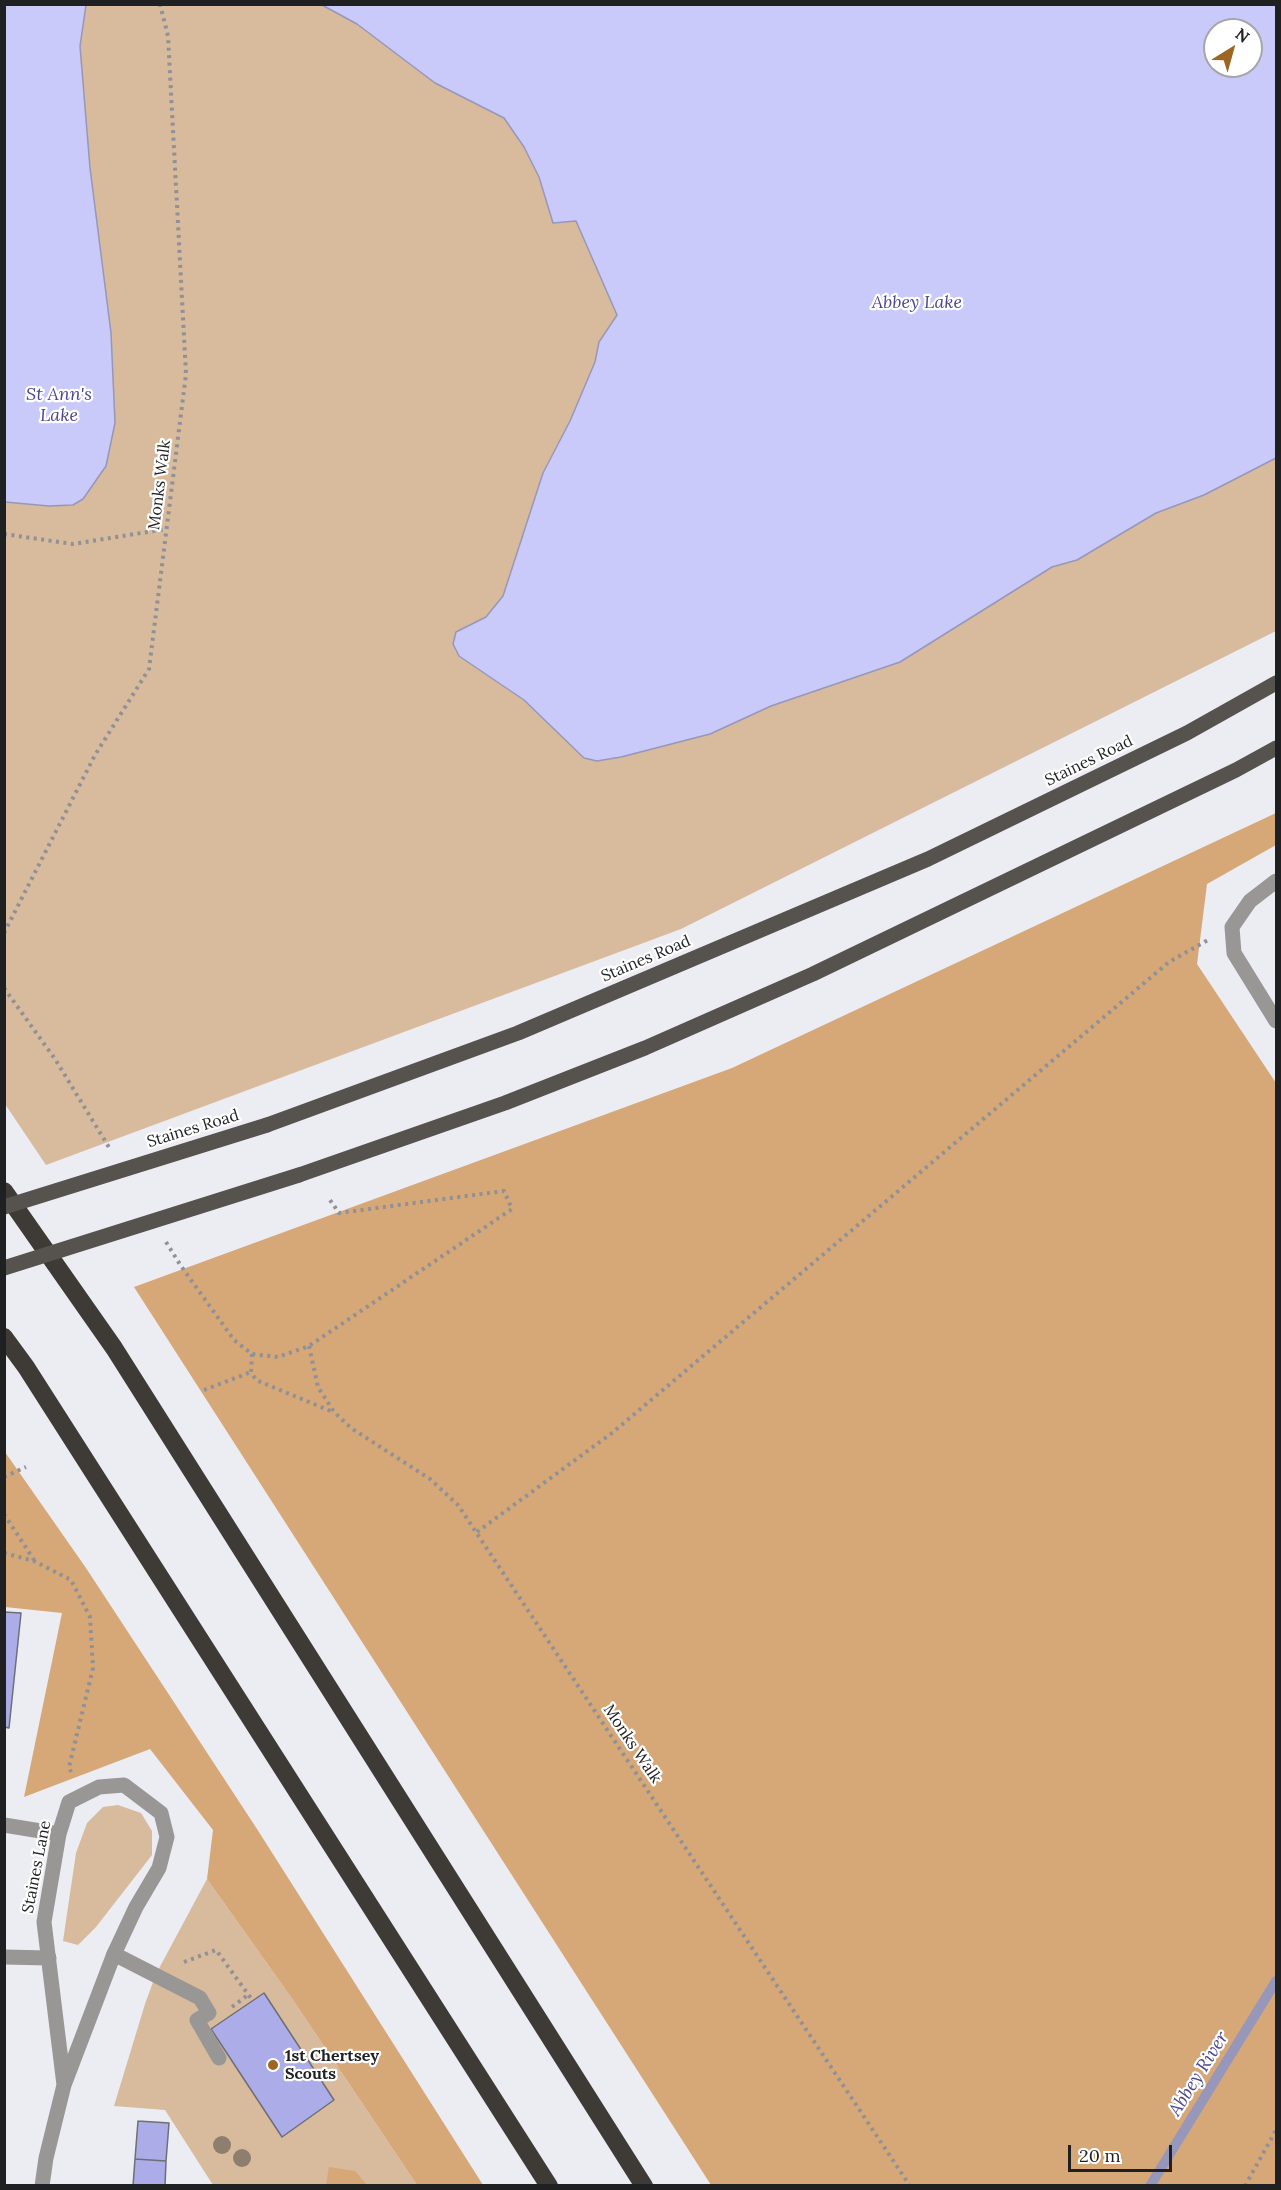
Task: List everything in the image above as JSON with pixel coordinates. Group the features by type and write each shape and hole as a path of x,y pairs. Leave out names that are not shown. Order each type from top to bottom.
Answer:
{"highway":[{"path":"4,1191 114,1348 644,2186"},
{"path":"4,1337 26,1367 549,2186"}],"main road":[{"name":"Staines Road","path":"4,1207 267,1125 518,1033 928,859 1187,733 1276,683"},
{"path":"4,1268 298,1175 505,1103 645,1048 813,975 1236,770 1276,748"}],"street":[{"path":"1276,881 1250,901 1232,927 1234,953 1276,1021"},
{"name":"Staines Lane","path":"42,2186 46,2158 64,2085 114,1954 136,1907 159,1868 167,1837 161,1813 124,1785 99,1786 69,1802 59,1834 44,1922 64,2085"},
{"path":"4,1825 59,1834"},
{"path":"114,1954 200,1998 209,2013 197,2020 219,2058"},
{"path":"4,1957 49,1958"}],"path":[{"name":"Monks Walk","path":"4,933 95,755 149,669 186,374 168,36 160,4"},
{"path":"4,534 74,544 166,529"},
{"path":"477,1532 612,1433 1169,962 1232,927"},
{"name":"Monks Walk","path":"330,1200 339,1213 504,1191 512,1209 309,1346 318,1387 334,1412 351,1428 430,1479 458,1505 910,2186"},
{"path":"252,1354 251,1372 256,1380 334,1412"},
{"path":"204,1390 251,1372"},
{"path":"4,1477 26,1467"},
{"path":"4,1515 34,1561"},
{"path":"4,1553 34,1561 71,1580 90,1617 93,1668 69,1767 81,1795"},
{"path":"164,1979 170,1967 216,1950 253,2001"},
{"path":"238,2003 248,1995"},
{"path":"1245,2186 1276,2130"}],"shaded area":[{"path":"86,5 322,5 357,24 435,83 504,118 524,147 539,177 553,223 576,220 617,315 599,342 595,362 570,421 543,473 503,596 486,617 457,632 459,656 524,700 584,758 597,761 621,757 710,734 771,706 900,662 1052,567 1077,560 1156,513 1204,495 1276,458 1276,631 681,929 46,1165 5,1104 4,502 49,506 73,505 106,466 115,423 111,333 90,168 80,46"},
{"path":"1276,813 1276,845 1207,884 1197,964 1276,1083 1276,2185 711,2185 134,1287 732,1068"},
{"path":"5,1452 86,1568 257,1829 483,2185 417,2185 293,2000 207,1879 213,1830 150,1749 24,1797 62,1613 5,1607"},
{"path":"118,1805 141,1813 152,1831 152,1855 96,1927 78,1945 63,1941 76,1853 87,1823 103,1807"},
{"path":"207,1879 293,2000 417,2185 213,2185 165,2110 114,2106 156,1974"},
{"path":"329,2167 355,2171 367,2185 326,2185"}],"water":[{"name":"St Ann's Lake","path":"4,5 86,5 80,46 90,168 111,333 115,423 106,466 83,499 73,505 49,506 5,502"},
{"name":"Abbey Lake","path":"322,5 1276,5 1276,458 1204,495 1156,513 1077,560 1052,567 900,662 771,706 710,734 621,757 597,761 584,758 524,700 459,656 453,644 456,632 486,617 503,596 543,473 570,421 595,362 599,342 617,315 576,221 553,223 539,177 524,147 504,118 435,83 357,24"}],"building":[{"path":"4,1612 21,1613 9,1728 4,1727"},
{"name":"1st Chertsey Scouts","path":"264,1993 334,2100 282,2137 211,2029"},
{"path":"138,2121 169,2123 166,2161 135,2159"},
{"path":"135,2159 166,2161 165,2186 133,2186"}],"waterway":[{"name":"Abbey River","path":"1150,2186 1276,1981"}],"place":[{"name":"1st Chertsey Scouts","path":"273,2065"}]}
